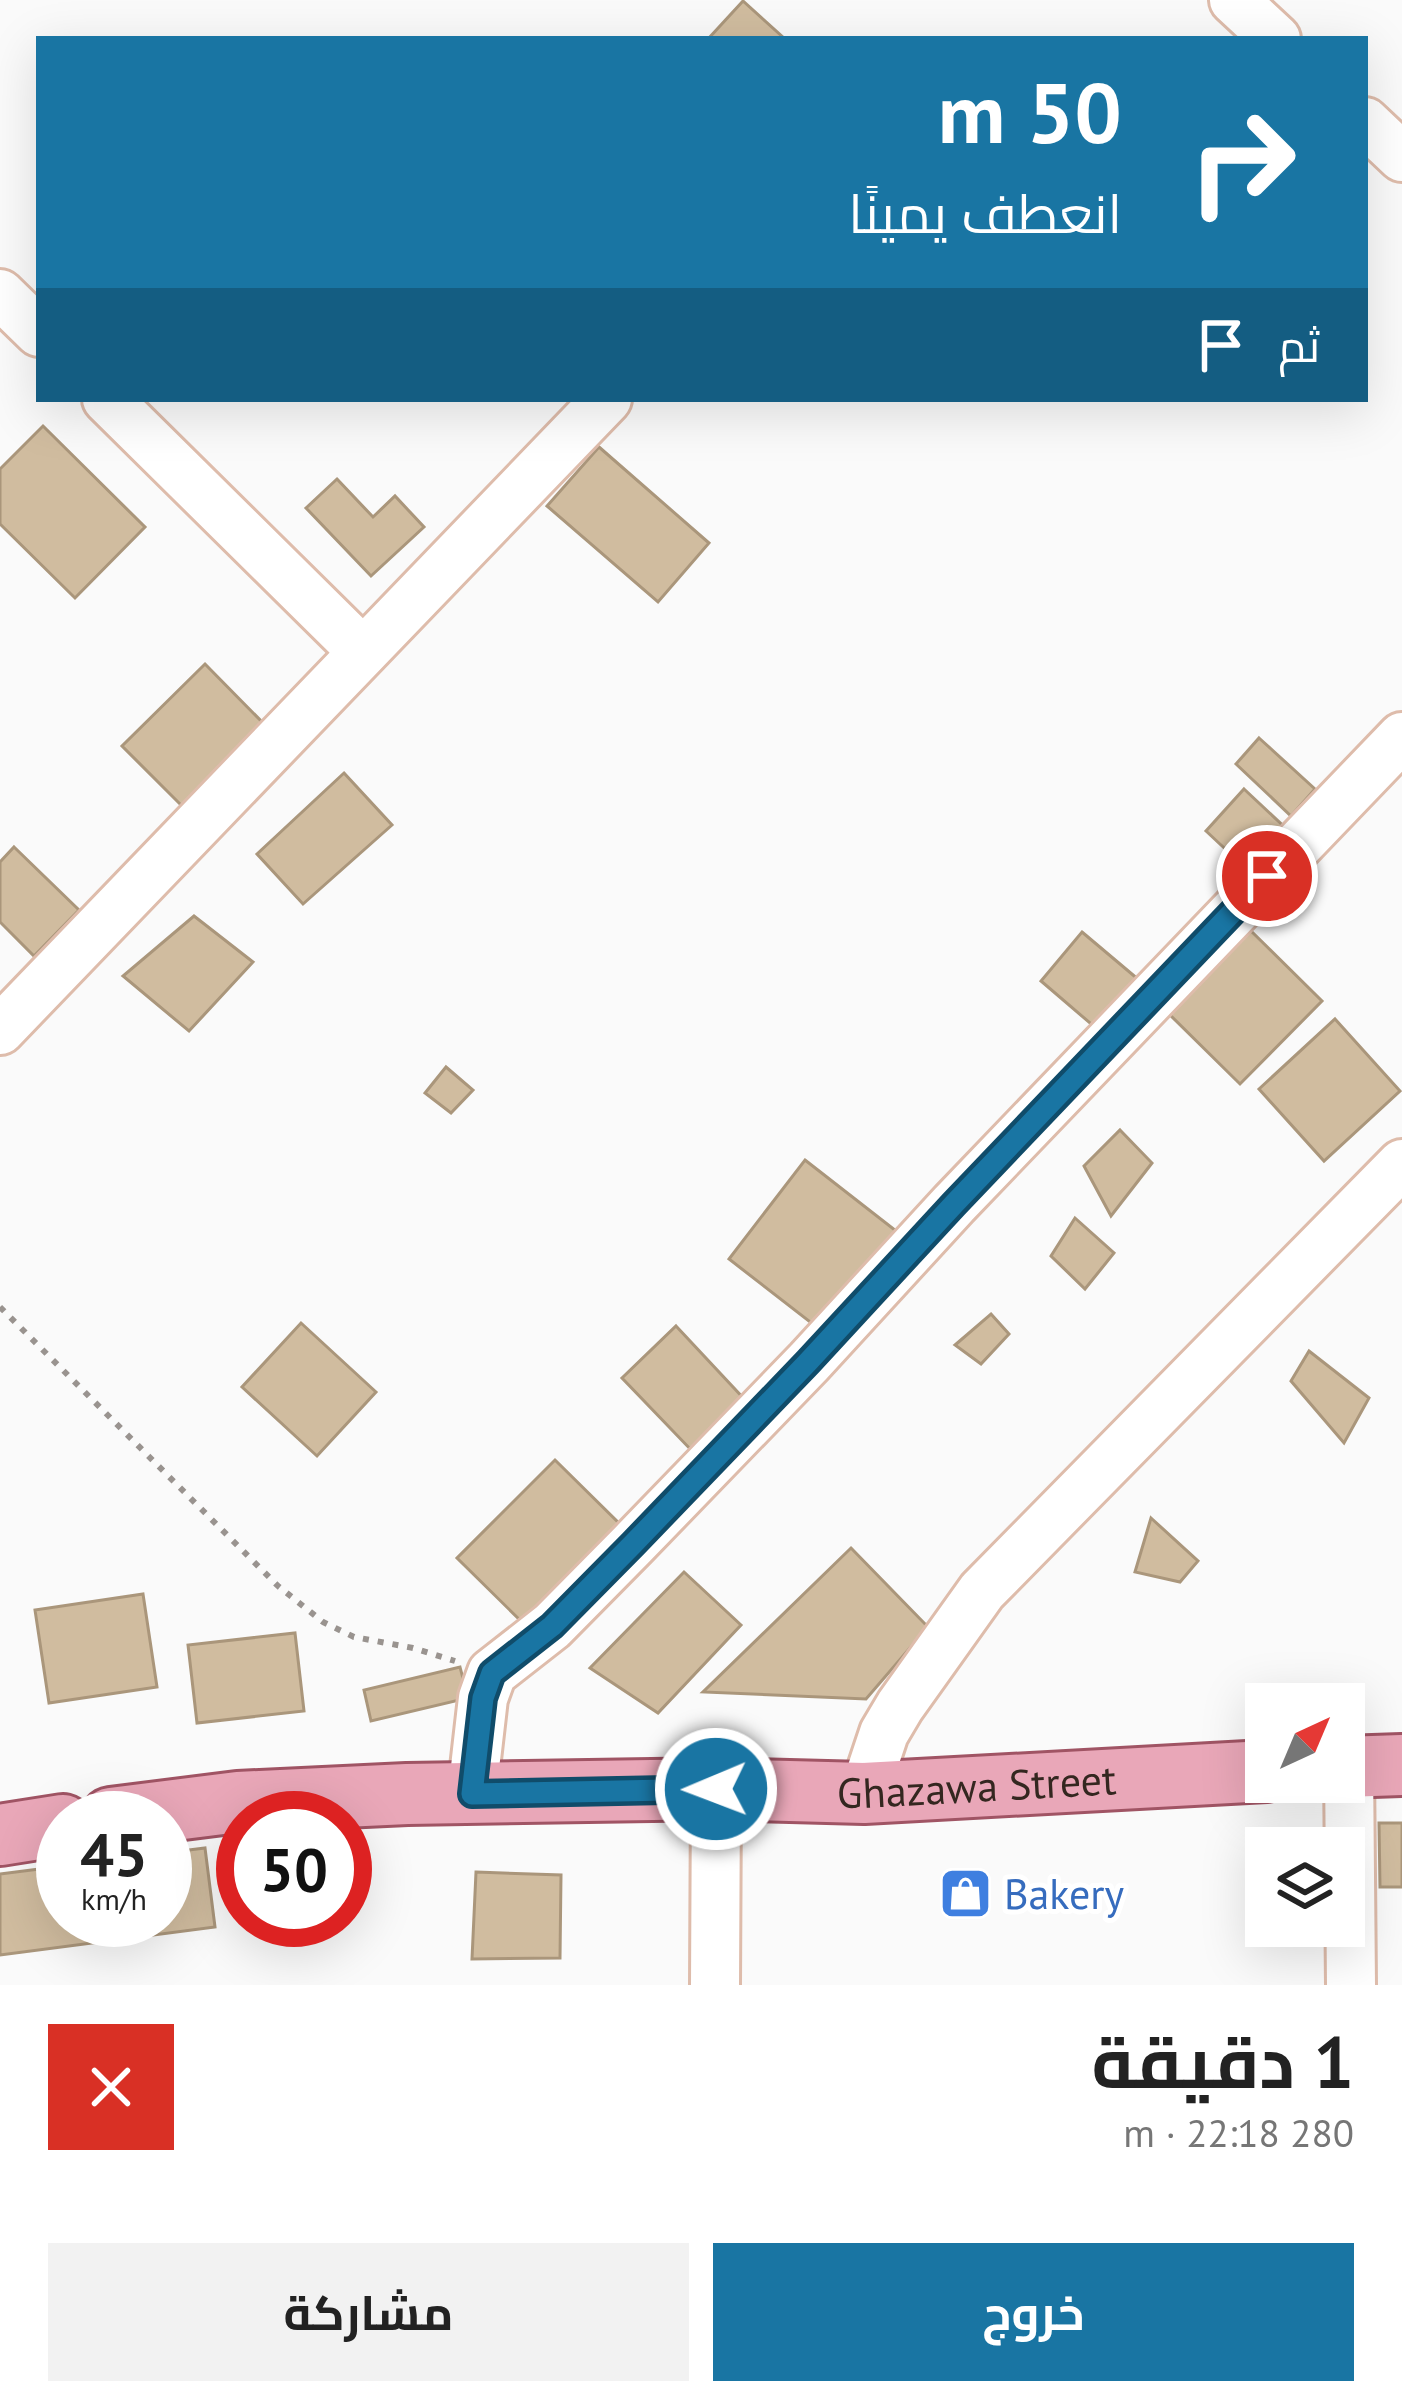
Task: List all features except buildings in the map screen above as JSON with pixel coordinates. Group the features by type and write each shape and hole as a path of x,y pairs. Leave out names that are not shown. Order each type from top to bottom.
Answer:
{"main road":[{"name":"Ghazawa Street","path":"192,1808 407,1794 716,1789 864,1793 1245,1772"},
{"path":"0,1835 36,1829"}],"street":[{"path":"1234,0 1273,36"},
{"path":"1368,125 1402,157"},
{"path":"0,293 36,329"},
{"path":"110,402 363,652"},
{"path":"0,1030 604,402"},
{"path":"472,1794 483,1698 492,1673 552,1626 665,1511 1402,737"},
{"path":"864,1793 884,1733 982,1591 1402,1164"},
{"path":"715,1985 716,1789"},
{"path":"1351,1985 1363,1803"}],"path":[{"path":"0,1307 278,1586 323,1622 354,1637 413,1648 492,1673"}],"place":[{"name":"Bakery","path":"965,1894"}],"route":[{"path":"716,1789 472,1794 483,1698 492,1673 552,1626 633,1544 1267,876"}]}
